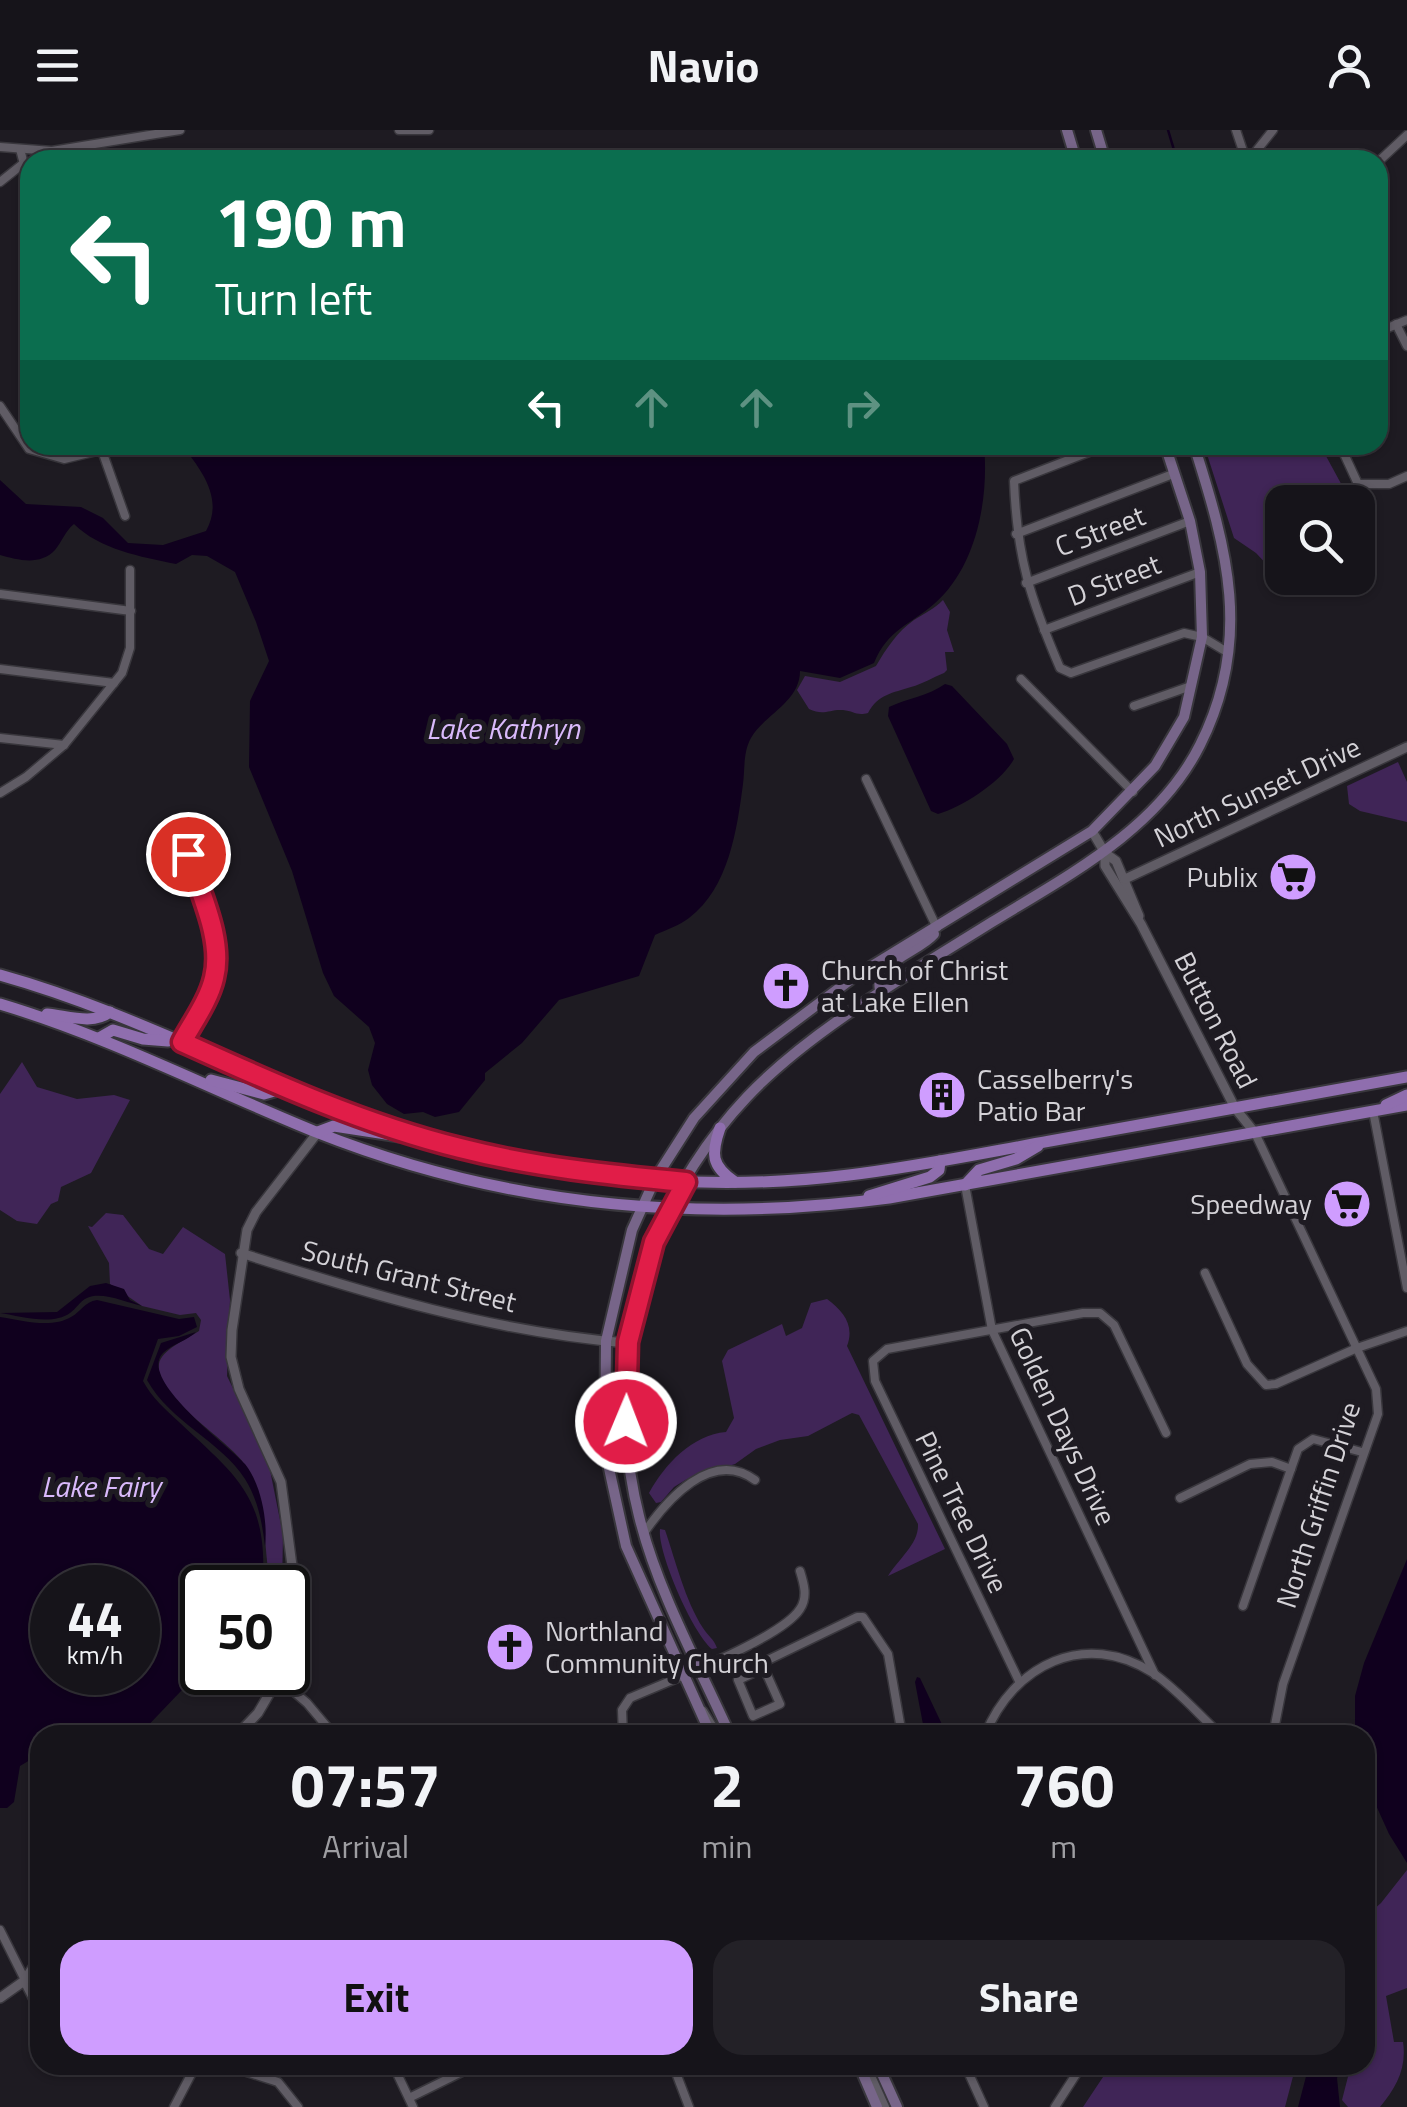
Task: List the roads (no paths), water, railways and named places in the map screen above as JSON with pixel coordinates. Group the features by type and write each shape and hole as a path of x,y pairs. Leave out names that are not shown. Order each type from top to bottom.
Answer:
{"main road":[{"path":"709,1725 626,1546 605,1450 606,1341 632,1230 655,1179 694,1118 754,1052 854,976 1092,831 1133,792 1174,736 1193,685 1202,637 1200,572 1190,521 1168,455"},
{"path":"726,1725 644,1533 630,1465 626,1422 628,1342 654,1242 720,1128 780,1066 881,994 1105,853 1178,778 1200,746 1223,680 1231,622 1228,566 1197,455"},
{"path":"881,994 878,984 883,971 928,942 936,928"},
{"path":"0,975 110,1012 285,1088 365,1120 424,1138 531,1164 686,1182 848,1175 1407,1077"},
{"path":"0,1004 99,1038 318,1132 400,1160 489,1184 640,1208 749,1210 851,1203 1407,1105"},
{"path":"28,1013 91,1020 110,1012"},
{"path":"99,1038 113,1030 182,1042"},
{"path":"188,1075 264,1094 285,1088"},
{"path":"1373,1111 1407,1095"},
{"path":"318,1132 334,1126 424,1138"},
{"path":"720,1128 712,1152 714,1163 736,1182"},
{"path":"964,1185 980,1170 1016,1159 1046,1142"},
{"path":"851,1203 930,1177 939,1170 940,1161"},
{"path":"866,2075 877,2107"},
{"path":"883,2075 897,2107"}],"street":[{"path":"57,150 180,130"},
{"path":"400,130 429,130"},
{"path":"1257,150 1274,130"},
{"path":"1388,153 1407,135"},
{"path":"0,147 20,150"},
{"path":"0,182 20,166"},
{"path":"1388,328 1407,320"},
{"path":"1396,324 1407,346"},
{"path":"0,406 20,436"},
{"path":"48,455 64,459 76,455"},
{"path":"104,455 124,516"},
{"path":"1081,455 1014,481 1016,534 1026,583 1060,668 1072,674 1184,633 1202,637 1227,652"},
{"path":"1345,455 1358,484 1388,484 1407,476"},
{"path":"1016,534 1173,474"},
{"name":"C Street","path":"1026,583 1190,521"},
{"path":"0,792 64,746 126,664 130,648 130,570"},
{"name":"D Street","path":"1044,630 1200,572"},
{"path":"0,594 131,611"},
{"path":"0,668 114,682"},
{"path":"1022,679 1133,792"},
{"path":"1134,706 1193,685"},
{"path":"0,738 64,746"},
{"name":"North Sunset Drive","path":"1125,879 1407,746"},
{"path":"866,779 936,928"},
{"path":"178,824 215,944 216,960 211,988 182,1042"},
{"name":"Button Road","path":"1092,831 1105,853 1116,861 1141,924"},
{"name":"Button Road","path":"1105,853 1105,866 1141,924 1236,1108 1254,1133"},
{"path":"1373,1111 1407,1288"},
{"path":"292,1565 281,1482 239,1389 231,1356 241,1253 256,1212 318,1132"},
{"name":"North Griffin Drive","path":"1254,1133 1376,1389 1378,1403 1283,1684 1275,1725"},
{"name":"Golden Days Drive","path":"964,1185 992,1330 1156,1674"},
{"name":"South Grant Street","path":"241,1253 366,1294 453,1316 628,1342"},
{"path":"1205,1273 1247,1364 1261,1382 1276,1384 1407,1331"},
{"path":"992,1330 1083,1312 1100,1313 1114,1324 1166,1433"},
{"name":"Pine Tree Drive","path":"992,1330 887,1349 874,1361 872,1370 1019,1681"},
{"path":"1243,1606 1298,1450 1314,1439 1362,1452"},
{"path":"1180,1498 1250,1464 1272,1462 1291,1468"},
{"path":"644,1533 664,1504 682,1487 725,1471 746,1473 755,1480"},
{"path":"622,1725 626,1702 750,1643 797,1614 805,1592 800,1571"},
{"path":"764,1668 780,1704 753,1716 738,1680 764,1668 768,1660 863,1617 888,1654 900,1725"},
{"path":"990,1725 1004,1698 1019,1681 1054,1661 1083,1654 1121,1658 1156,1674 1210,1725"},
{"path":"247,1725 269,1695"},
{"path":"299,1695 326,1725"},
{"path":"0,1930 30,1991"},
{"path":"0,1998 30,1973"},
{"path":"174,2107 191,2075"},
{"path":"256,2075 278,2082 298,2107"},
{"path":"398,2075 411,2102 458,2075"},
{"path":"678,2075 689,2107"},
{"path":"867,2075 885,2107"},
{"path":"970,2075 984,2107"},
{"path":"1055,2107 1076,2075"}],"water":[{"name":"Lake Kathryn","path":"189,455 984,455 985,466 977,530 961,571 949,589 893,635 874,663 840,678 800,671 788,700 751,738 729,857 703,905 685,921 655,935 639,976 559,1000 522,1043 485,1073 485,1080 459,1112 435,1117 423,1112 404,1114 387,1104 372,1085 368,1070 375,1043 369,1027 334,996 323,973 292,871 249,767 250,701 269,661 235,572 207,556 192,555 176,564 135,555 96,540 74,524 55,550 43,558 21,560 0,555 0,480 26,504 81,507 103,518 128,543 163,545 206,531 213,508 203,475"},
{"path":"945,684 952,686 1007,744 1014,759 981,792 938,814 931,811 888,716 889,707"},
{"path":"106,1283 124,1289 130,1300 142,1306 93,1296 54,1319 0,1313 57,1312 90,1286"},
{"name":"Lake Fairy","path":"97,1300 179,1319 194,1317 197,1327 179,1336 158,1339 143,1381 159,1403 231,1472 243,1489 259,1526 263,1565 180,1565 180,1692 149,1725 30,1725 30,1760 20,1766 14,1802 0,1808 0,1317 36,1323 71,1317"},
{"path":"196,1332 163,1353 158,1364 173,1395 251,1472 262,1503 265,1546 259,1511 245,1479 223,1453 169,1408 147,1380 161,1343"},
{"path":"1407,1559 1407,1863 1375,1803 1375,1725 1355,1725 1355,1696 1364,1663"},
{"path":"920,1678 942,1725 923,1725 915,1682"},
{"path":"1306,2075 1338,2075 1340,2107 1298,2107"}],"waterway":[{"path":"1168,130 1174,150"}],"place":[{"name":"Publix","path":"1293,877"},
{"name":"Church of Christ at Lake Ellen","path":"786,986"},
{"name":"Casselberry's Patio Bar","path":"942,1095"},
{"name":"Speedway","path":"1347,1204"},
{"name":"Northland Community Church","path":"510,1647"}]}
